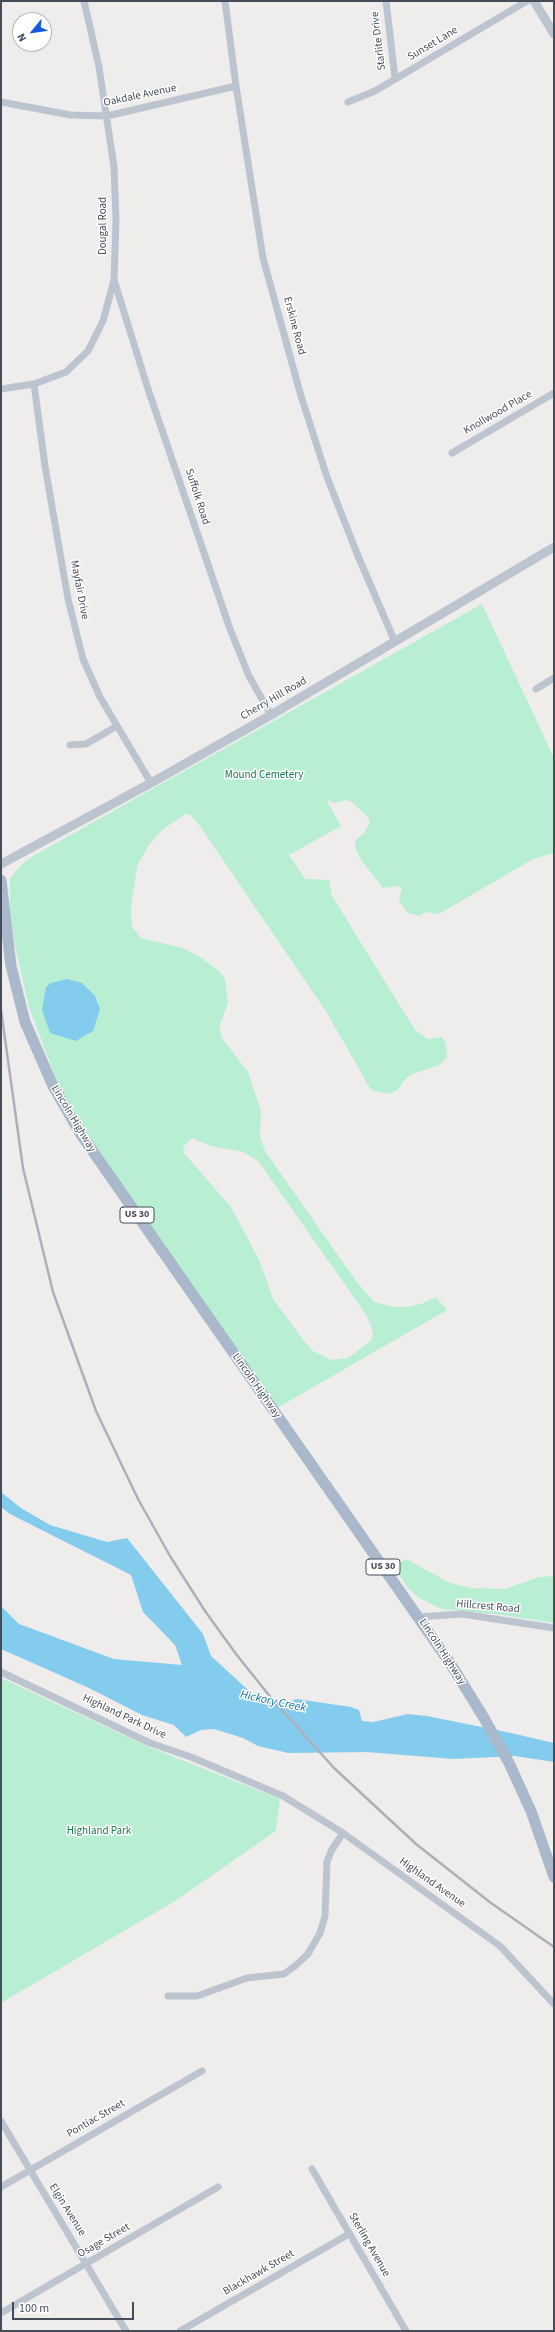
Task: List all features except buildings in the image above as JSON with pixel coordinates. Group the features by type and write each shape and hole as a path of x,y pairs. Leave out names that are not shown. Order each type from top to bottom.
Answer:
{"main road":[{"name":"Lincoln Highway","path":"1,880 11,966 24,1015 60,1099 80,1133 419,1617 476,1704 509,1763 531,1810 554,1876"}],"street":[{"name":"Dougal Road","path":"1,389 34,384 66,372 88,351 103,321 114,280 116,220 114,167 100,67 84,1"},
{"name":"Erskine Road","path":"225,1 236,86 263,258 301,396 330,484 358,556 395,642"},
{"name":"Starlite Drive","path":"386,1 395,78"},
{"name":"Sunset Lane","path":"348,102 375,91 527,1"},
{"path":"534,1 554,34"},
{"name":"Oakdale Avenue","path":"1,102 71,115 108,116 236,86"},
{"name":"Suffolk Road","path":"114,280 148,389 230,629 249,676 271,715"},
{"name":"Mayfair Drive","path":"34,384 45,466 68,599 83,660 100,697 151,784"},
{"name":"Knollwood Place","path":"452,453 554,393"},
{"name":"Cherry Hill Road","path":"1,864 151,784 271,715 554,547"},
{"path":"536,689 554,678"},
{"path":"70,745 86,744 117,726"},
{"name":"Hillcrest Road","path":"419,1617 462,1614 554,1628"},
{"name":"Highland Park Drive","path":"1,1672 150,1743 191,1757 283,1796"},
{"name":"Highland Avenue","path":"283,1796 343,1833 500,1946 554,2004"},
{"path":"168,1996 197,1996 247,1978 284,1974 308,1954 320,1933 325,1916 327,1862 331,1851 343,1833"},
{"name":"Pontiac Street","path":"1,2187 202,2071"},
{"name":"Elgin Avenue","path":"1,2121 126,2331"},
{"name":"Sterling Avenue","path":"312,2169 406,2331"},
{"name":"Osage Street","path":"1,2313 218,2187"},
{"name":"Blackhawk Street","path":"180,2331 349,2234"}],"green space":[{"name":"Mound Cemetery","path":"482,604 554,758 554,853 533,859 439,914 425,912 419,916 408,913 400,902 399,897 402,889 398,886 383,888 361,860 356,849 355,841 364,833 370,822 367,816 350,801 346,800 334,803 326,799 341,826 289,855 305,879 329,880 332,896 415,1030 428,1039 441,1037 446,1043 447,1058 439,1065 410,1075 398,1090 389,1094 371,1090 327,1013 200,826 190,815 186,814 161,831 148,846 137,866 131,908 132,927 141,938 182,948 197,955 219,971 225,980 228,1003 220,1024 220,1031 222,1038 248,1072 261,1111 260,1136 265,1151 356,1281 374,1302 393,1307 408,1307 421,1304 436,1297 447,1310 277,1408 71,1110 56,1079 29,1007 15,946 10,911 10,879 21,865 33,856","holes":["192,1138 211,1146 244,1152 259,1162 367,1316 373,1333 372,1339 348,1358 331,1360 313,1351 273,1299 259,1260 231,1207 183,1152 184,1146"]},
{"path":"406,1559 450,1583 472,1588 505,1589 539,1577 554,1576 554,1623 503,1615 442,1609 419,1598 407,1587 398,1573 401,1562"},
{"name":"Highland Park","path":"1,1678 149,1747 280,1799 276,1831 175,1901 1,2003"}],"water":[{"path":"67,979 82,983 95,996 100,1009 93,1031 76,1041 50,1033 42,1010 46,987 51,983"},
{"name":"Hickory Creek","path":"1,1492 21,1508 50,1525 107,1542 127,1538 203,1634 211,1656 259,1700 285,1703 297,1699 351,1707 359,1710 362,1721 373,1722 408,1714 427,1716 511,1733 554,1743 554,1762 515,1756 453,1759 367,1752 288,1753 258,1746 243,1738 214,1729 201,1730 186,1737 174,1725 142,1715 89,1688 1,1649 1,1606 19,1624 114,1659 182,1665 175,1645 143,1612 131,1575 10,1514 1,1507"}],"railway":[{"path":"1,1010 23,1168 53,1292 96,1411 138,1499 170,1556 205,1611 236,1654 272,1699 334,1768 416,1844 491,1903 554,1947"}]}
